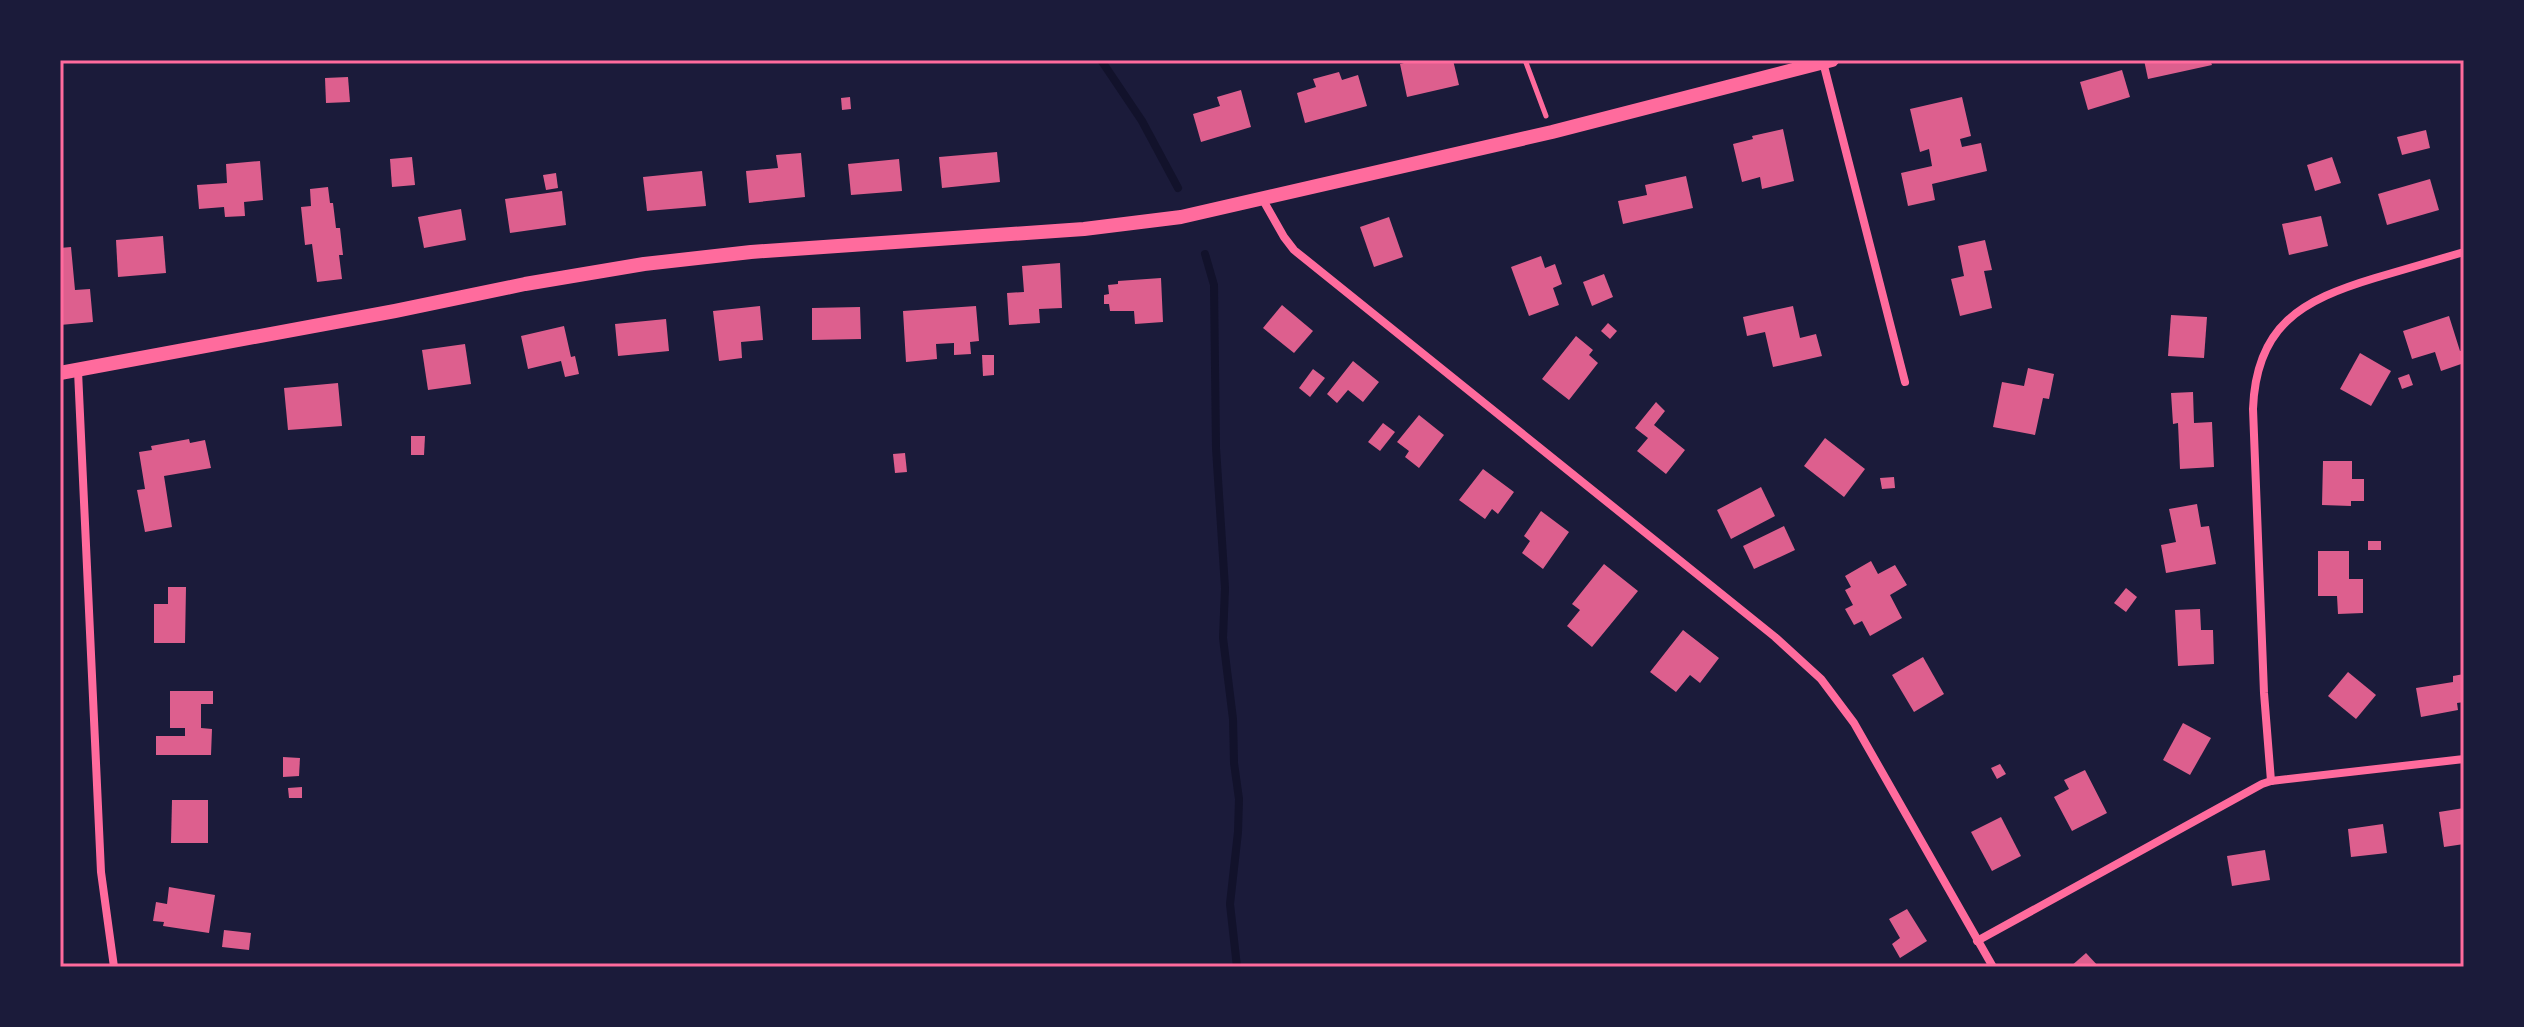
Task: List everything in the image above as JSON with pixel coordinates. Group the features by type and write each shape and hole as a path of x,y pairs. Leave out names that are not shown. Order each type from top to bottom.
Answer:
{"street":[{"path":"60,373 395,311 511,286 631,266 765,251 1084,229 1181,217 1552,132 1827,61 1905,382"},
{"path":"1263,200 1294,250 1775,637 1821,679 1873,753 1993,967"},
{"path":"2271,781 2264,706 2253,409 2258,370 2284,324 2315,299 2464,252"},
{"path":"78,371 100,858 114,967"},
{"path":"1977,941 2249,790 2271,781 2464,759"}],"path":[{"path":"1525,60 1552,132"}],"building":[{"path":"1416,60 1453,60 1459,85 1407,97 1400,64"},
{"path":"2144,60 2210,60 2212,65 2148,79"},
{"path":"2122,70 2130,97 2088,110 2080,82"},
{"path":"1339,72 1342,80 1358,75 1367,106 1305,123 1297,93 1316,87 1313,79"},
{"path":"348,77 350,102 326,103 325,78"},
{"path":"1241,90 1251,127 1201,142 1193,114 1220,106 1217,97"},
{"path":"850,97 851,109 842,110 841,98"},
{"path":"1962,97 1971,136 1960,139 1962,147 1981,143 1987,171 1932,184 1935,200 1908,206 1901,173 1932,166 1929,149 1920,152 1910,109"},
{"path":"1783,129 1794,181 1762,189 1760,177 1742,182 1733,144"},
{"path":"2426,130 2430,148 2402,155 2397,137"},
{"path":"997,152 1000,182 942,188 939,157"},
{"path":"801,153 805,197 749,203 746,171 778,168 776,155"},
{"path":"412,157 415,185 392,187 390,159"},
{"path":"2332,157 2341,183 2315,191 2307,165"},
{"path":"899,159 902,191 851,195 848,164"},
{"path":"260,161 263,200 244,202 245,216 225,217 224,207 199,209 197,185 227,183 226,164"},
{"path":"702,171 706,206 647,211 643,177"},
{"path":"556,173 558,188 546,190 543,175"},
{"path":"1686,176 1693,208 1623,224 1618,201 1647,195 1645,185"},
{"path":"2430,179 2439,210 2387,225 2378,194"},
{"path":"328,187 336,228 340,228 342,279 317,282 312,244 305,245 301,207 311,206 310,189"},
{"path":"562,191 566,225 510,233 505,199"},
{"path":"461,209 466,240 424,248 418,217"},
{"path":"2321,216 2328,246 2289,255 2282,224"},
{"path":"1389,217 1403,257 1374,267 1360,227"},
{"path":"163,236 166,273 118,277 116,240"},
{"path":"1985,240 1992,270 1984,271 1992,308 1960,316 1951,279 1964,276 1958,246"},
{"path":"71,247 75,290 90,289 93,322 60,325 60,248"},
{"path":"1541,256 1545,268 1555,264 1562,284 1553,288 1559,305 1529,316 1511,267"},
{"path":"1060,263 1062,308 1039,309 1040,323 1009,325 1007,293 1024,292 1022,266"},
{"path":"1604,274 1613,297 1592,306 1583,282"},
{"path":"1161,278 1163,322 1135,324 1134,311 1110,311 1109,304 1104,304 1104,295 1109,294 1108,285 1118,284 1118,281"},
{"path":"1282,305 1313,331 1294,353 1263,328"},
{"path":"760,306 763,340 741,342 742,358 719,361 713,311"},
{"path":"976,306 979,341 970,342 971,354 954,355 954,343 936,344 937,359 906,362 903,311"},
{"path":"1793,306 1800,338 1816,334 1822,356 1773,367 1765,332 1747,336 1743,317"},
{"path":"860,307 861,339 812,340 812,308"},
{"path":"2171,315 2207,317 2204,358 2168,356"},
{"path":"2449,316 2460,351 2464,350 2464,363 2441,371 2435,352 2412,359 2403,331"},
{"path":"666,319 669,351 618,356 615,324"},
{"path":"1608,323 1617,331 1610,339 1601,331"},
{"path":"564,326 571,357 575,356 579,374 565,377 561,361 528,369 521,336"},
{"path":"1576,336 1593,350 1589,355 1598,363 1569,400 1542,379"},
{"path":"465,344 471,384 428,390 422,350"},
{"path":"2360,353 2391,371 2371,406 2340,389"},
{"path":"982,355 994,355 994,375 983,376"},
{"path":"1353,361 1379,382 1363,402 1348,390 1337,403 1327,394"},
{"path":"2028,368 2054,374 2049,399 2043,398 2035,435 1993,427 2002,382 2024,386"},
{"path":"1313,369 1325,378 1310,397 1299,388"},
{"path":"2409,374 2413,385 2402,389 2398,378"},
{"path":"338,383 342,426 288,430 284,388"},
{"path":"2193,392 2194,423 2212,422 2214,467 2180,469 2178,423 2173,424 2171,393"},
{"path":"1656,402 1665,411 1654,425 1685,450 1666,474 1637,451 1648,438 1635,428"},
{"path":"1419,415 1444,435 1419,468 1405,457 1409,451 1397,442"},
{"path":"1383,423 1395,432 1380,451 1368,442"},
{"path":"411,436 425,436 424,455 411,455"},
{"path":"1825,438 1865,469 1844,497 1804,466"},
{"path":"189,439 190,443 205,440 211,468 164,476 172,527 145,532 137,490 145,489 139,452 152,450 151,446"},
{"path":"905,453 907,472 895,473 893,454"},
{"path":"2323,461 2352,461 2352,479 2364,479 2364,501 2351,501 2351,506 2322,505"},
{"path":"1483,469 1514,492 1498,514 1492,509 1485,519 1459,500"},
{"path":"1894,477 1895,488 1882,489 1880,478"},
{"path":"1761,487 1775,516 1731,539 1717,510"},
{"path":"2197,504 2201,527 2209,526 2216,564 2166,573 2161,545 2176,542 2169,509"},
{"path":"1541,511 1569,532 1543,569 1522,553 1530,541 1524,536"},
{"path":"1784,526 1795,550 1754,569 1743,546"},
{"path":"2368,541 2381,541 2381,550 2368,550"},
{"path":"2318,551 2349,551 2349,579 2363,579 2363,613 2338,614 2337,596 2318,596"},
{"path":"1871,561 1878,574 1895,565 1907,585 1890,595 1902,618 1870,636 1862,621 1854,625 1845,609 1853,605 1845,590 1851,587 1845,576"},
{"path":"1604,564 1638,591 1592,647 1567,626 1580,610 1572,604"},
{"path":"168,587 186,587 185,643 154,643 154,604 168,604"},
{"path":"2126,588 2137,597 2126,612 2114,603"},
{"path":"2200,609 2201,630 2213,630 2214,664 2178,666 2175,610"},
{"path":"1683,630 1719,658 1700,683 1690,675 1676,692 1650,672"},
{"path":"1923,657 1944,694 1914,712 1892,675"},
{"path":"2348,672 2376,695 2356,719 2328,696"},
{"path":"2464,674 2464,702 2457,703 2458,710 2421,717 2416,688 2453,682 2453,676"},
{"path":"170,691 213,691 213,704 201,704 201,728 212,729 211,755 156,755 156,736 185,736 185,728 170,728"},
{"path":"2183,723 2211,738 2190,775 2163,760"},
{"path":"283,757 300,758 299,776 283,777"},
{"path":"2000,764 2006,774 1997,779 1991,768"},
{"path":"2085,770 2107,813 2072,831 2054,797 2069,789 2064,780"},
{"path":"302,787 302,798 289,798 288,788"},
{"path":"172,800 208,800 208,843 171,843"},
{"path":"2464,808 2464,844 2444,847 2439,812"},
{"path":"2001,817 2021,856 1992,871 1971,832"},
{"path":"2383,824 2387,853 2351,857 2348,829"},
{"path":"2265,850 2270,880 2232,886 2227,856"},
{"path":"169,887 215,895 209,933 163,926 164,922 153,921 156,902 167,904"},
{"path":"1907,909 1927,941 1900,958 1892,944 1900,938 1889,919"},
{"path":"224,930 251,933 249,950 222,947"},
{"path":"2086,953 2099,967 2070,967"}],"waterway":[{"path":"1101,60 1142,121 1178,188"},
{"path":"1205,254 1214,285 1216,448 1225,588 1223,638 1239,799 1230,904 1237,967"}]}
